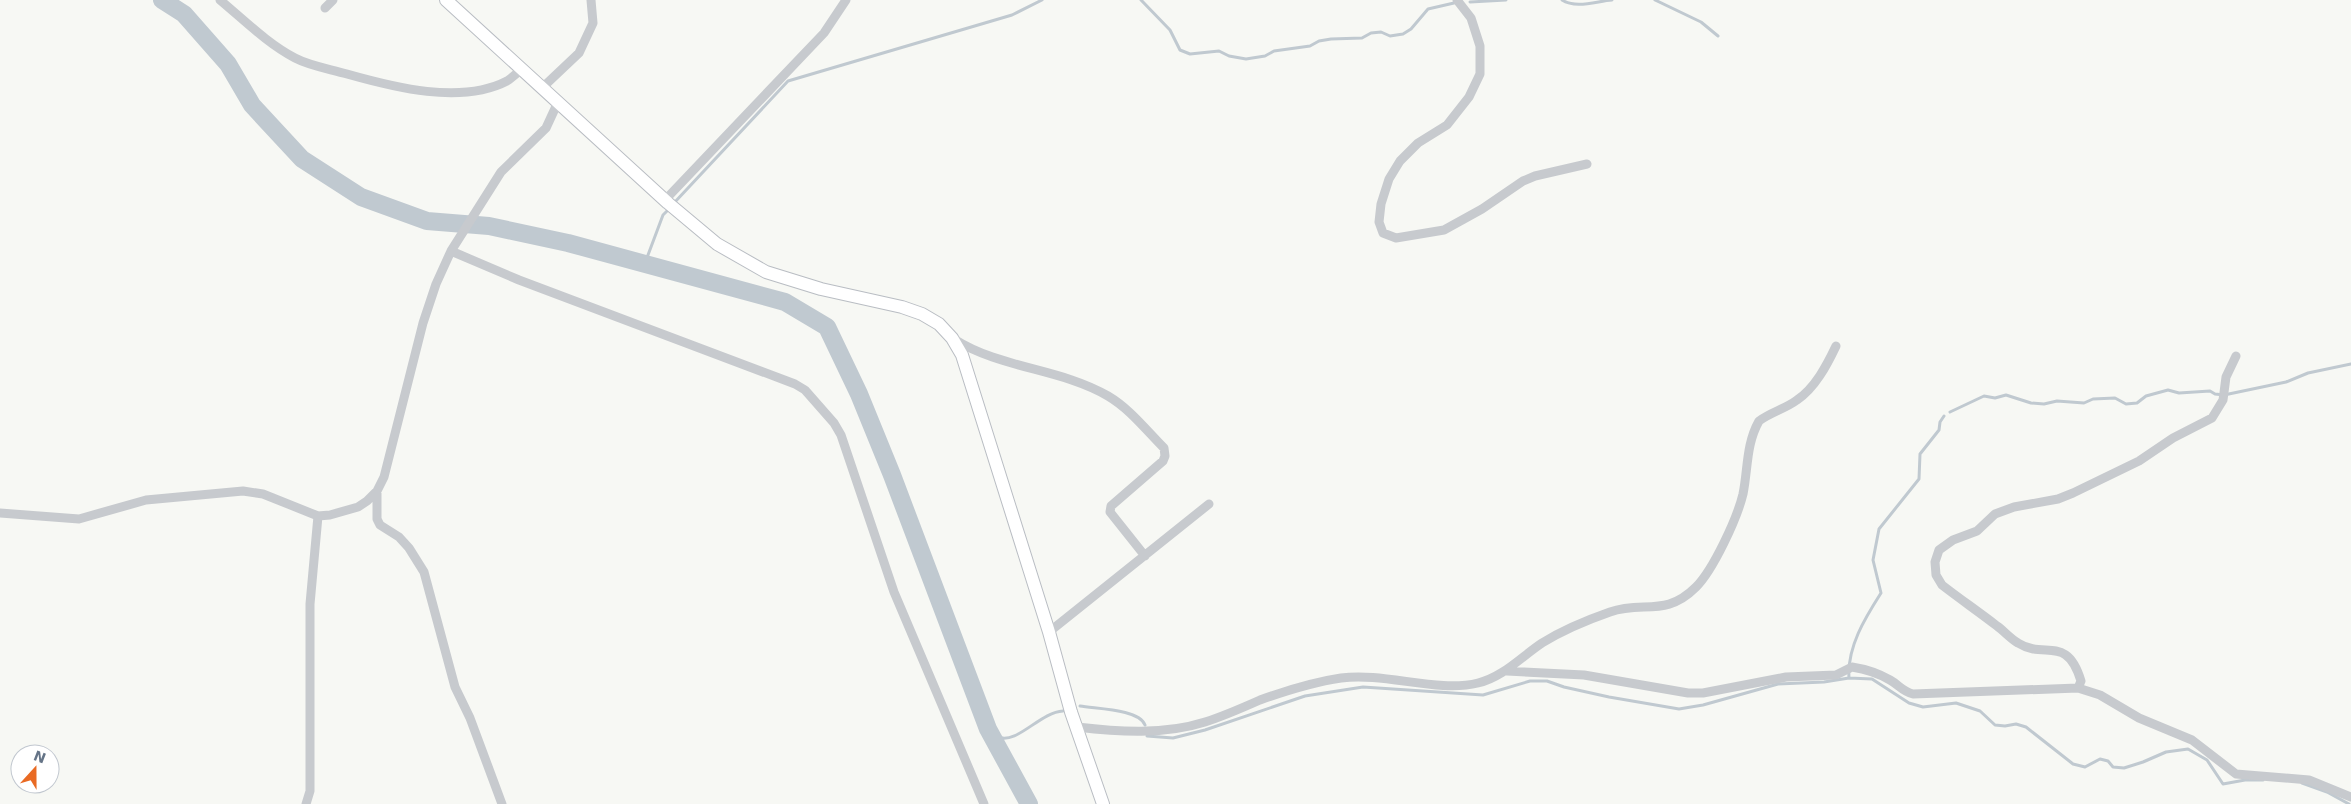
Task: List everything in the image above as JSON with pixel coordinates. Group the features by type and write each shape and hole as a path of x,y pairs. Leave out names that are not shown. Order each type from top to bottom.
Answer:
{"main road":[{"path":"446,0 670,204 717,244 766,272 821,289 915,312 939,324 952,338 962,355 1077,727 1103,804"}],"street":[{"path":"220,0 278,48 297,60 381,83 423,92 461,92 486,88 507,81 522,69"},
{"path":"325,8 333,0"},
{"path":"542,88 579,53 593,23 591,0"},
{"path":"670,204 824,33 846,0"},
{"path":"1458,0 1471,18 1480,46 1480,74 1469,97 1447,125 1418,143 1400,161 1389,180 1381,204 1379,222 1383,233 1396,238 1444,230 1482,209 1523,181 1535,176 1587,164"},
{"path":"502,804 470,718 455,687 424,572 409,548 398,537 380,525 375,513 377,491 384,477 423,323 436,284 453,248 501,172 546,128 558,102"},
{"path":"453,248 519,280 749,366 805,390 834,423 841,435 894,592 933,688 984,804"},
{"path":"952,338 970,349 1009,363 1068,378 1108,396 1129,411 1164,448 1165,456 1163,461 1111,506 1110,512 1114,520 1145,556"},
{"path":"1077,727 1119,731 1183,728 1206,722 1262,699 1335,679 1365,677 1468,685 1480,683 1506,671 1542,644 1570,628 1614,610 1661,607 1673,604 1687,596 1707,574 1739,506 1749,448 1759,421 1796,401 1807,392 1829,361 1836,346"},
{"path":"2078,688 2081,681 2075,664 2068,656 2056,651 2018,644 1942,585 1936,575 1935,562 1939,550 1953,540 1977,531 1995,514 2014,507 2058,499 2139,461 2173,438 2203,424 2212,418 2223,400 2228,372 2236,356"},
{"path":"0,513 79,519 146,500 243,490 263,494 318,516 330,515 358,507 377,491"},
{"path":"1049,632 1209,504"},
{"path":"306,804 310,791 310,604 318,516"},
{"path":"1506,671 1584,675 1688,694 1715,693 1786,677 1836,675 1852,668 1879,674 1891,680 1903,691 1913,694 2078,688 2100,695 2139,718 2192,740 2236,774 2309,780 2351,797"}],"waterway":[{"path":"162,0 184,14 228,64 252,105 302,159 361,197 427,221 489,226 568,243 785,302 827,327 859,394 892,475 988,729 1029,804"},
{"path":"674,203 788,81 1012,15 1042,0"},
{"path":"1141,0 1170,30 1180,50 1190,54 1219,51 1229,56 1246,59 1265,56 1274,51 1310,46 1319,41 1331,39 1362,38 1371,33 1381,32 1390,36 1403,34 1411,29 1428,9 1454,3"},
{"path":"1470,2 1506,0"},
{"path":"1562,0 1574,4 1612,0"},
{"path":"1655,0 1701,22 1718,36"},
{"path":"645,263 663,215 670,208"},
{"path":"1950,412 1984,396 1995,398 2006,395 2031,403 2044,404 2057,401 2084,403 2093,399 2115,398 2126,404 2137,403 2146,396 2168,390 2179,393 2210,391 2215,394 2224,395 2286,382 2308,373 2351,364"},
{"path":"1849,678 1851,655 1858,633 1881,593 1873,560 1879,529 1919,479 1920,454 1939,430 1940,422 1944,416"},
{"path":"1147,736 1173,738 1205,730 1305,696 1363,687 1483,695 1530,681 1547,681 1564,687 1609,697 1679,709 1703,705 1778,684 1824,682 1849,678 1872,679 1909,703 1923,707 1956,703 1980,711 1995,725 2016,724 2026,727 2073,764 2085,767 2100,759 2108,761 2113,767 2124,768 2166,752 2188,749 2207,760 2223,784 2245,780 2263,780"},
{"path":"1080,706 1126,713 1135,716 1145,725"},
{"path":"988,729 998,737 1005,738 1021,733 1046,717 1063,711"},
{"path":"2302,783 2327,792 2349,804"}]}
